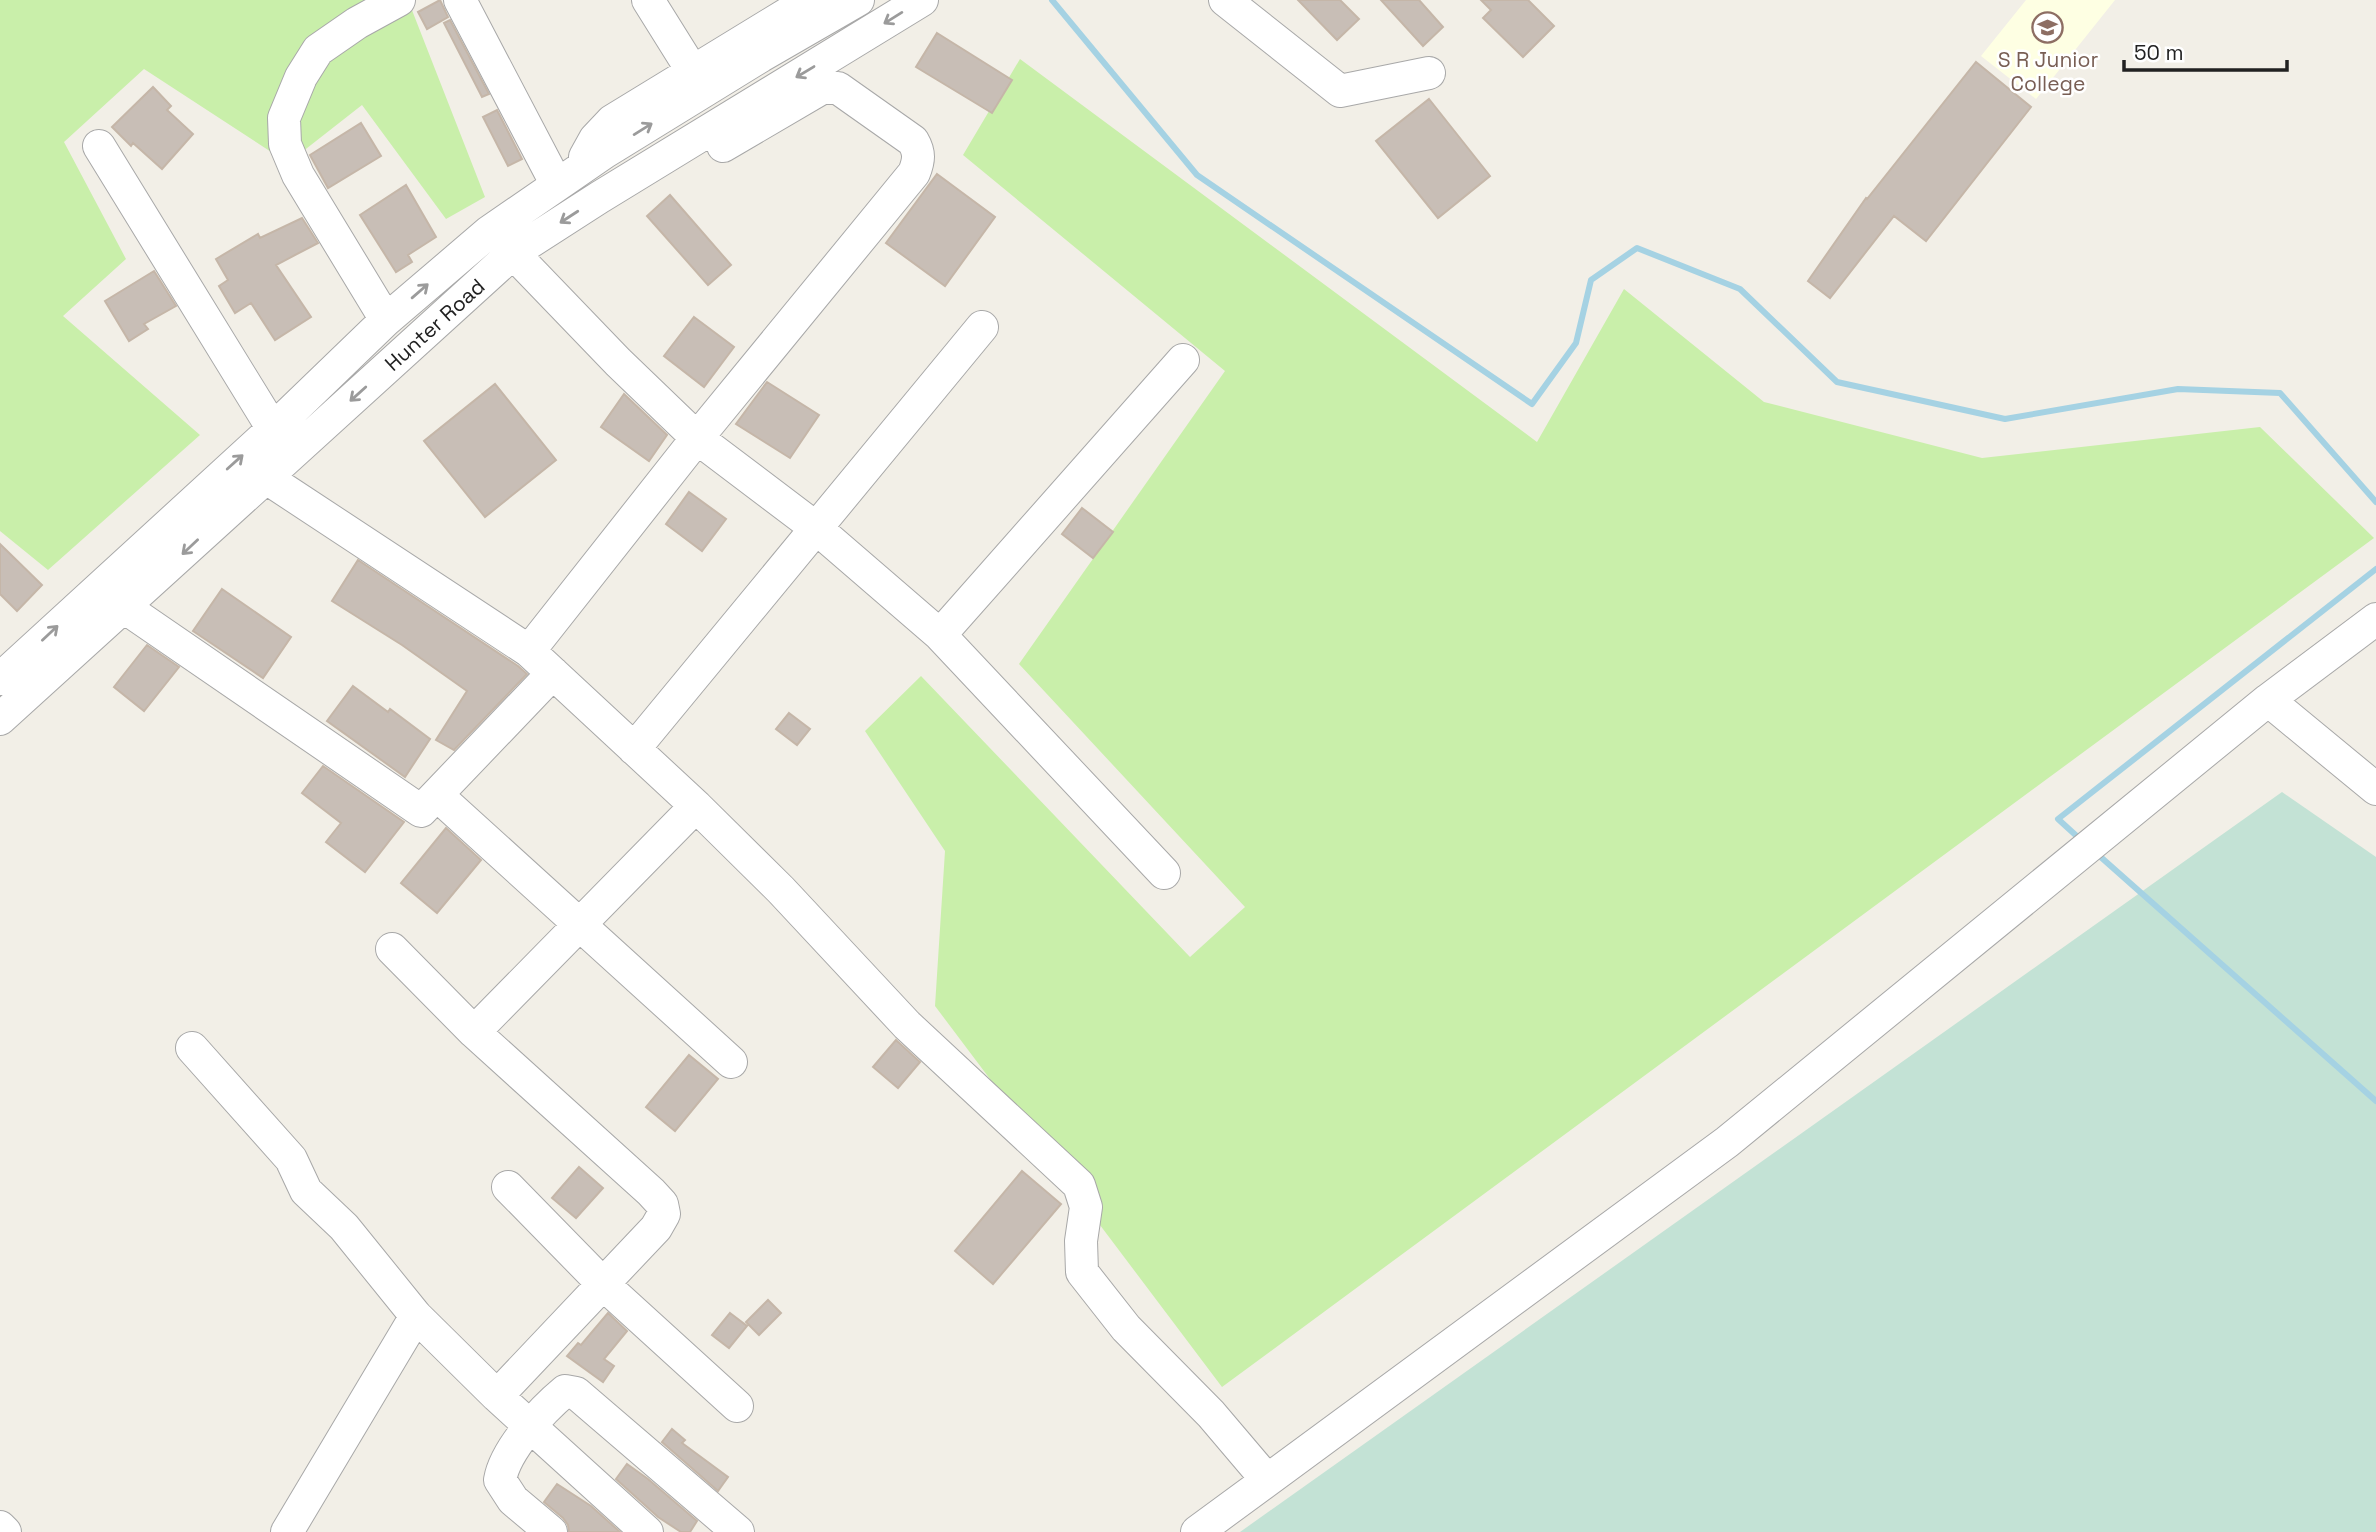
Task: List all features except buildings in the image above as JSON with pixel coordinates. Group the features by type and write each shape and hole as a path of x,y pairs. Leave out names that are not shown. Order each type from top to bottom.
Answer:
{"street":[{"path":"386,320 298,175 285,144 284,118 302,77 318,50 399,0"},
{"path":"460,0 567,178 595,139 612,121 810,0"},
{"path":"648,0 693,72"},
{"name":"Hunter Road","path":"0,719 513,253 922,0"},
{"path":"1225,0 1340,91 1429,73"},
{"name":"Hunter Road","path":"0,679 273,429 386,320 489,232 567,178 761,56 851,4"},
{"path":"529,651 697,438 914,173 919,158 918,149 913,141 881,118 838,88 830,86 822,88 667,176 632,191 600,197"},
{"path":"99,146 273,429"},
{"path":"513,253 618,362 697,438 816,528 940,635 1164,873"},
{"path":"634,748 982,327"},
{"path":"940,635 1183,360"},
{"path":"265,477 529,651 696,806 781,890 907,1025 1079,1185 1086,1207 1081,1241 1082,1272 1125,1328 1211,1414 1267,1479"},
{"path":"124,607 421,811 552,673"},
{"path":"1197,1532 1727,1142 2268,700 2370,633"},
{"path":"2268,700 2376,789"},
{"path":"438,796 731,1062"},
{"path":"474,1032 696,806"},
{"path":"392,949 474,1032 662,1204 664,1214 656,1228 497,1396"},
{"path":"192,1048 291,1159 306,1191 344,1227 416,1316 497,1396 647,1532"},
{"path":"508,1187 603,1284 737,1406"},
{"path":"287,1532 416,1316"},
{"path":"551,1532 513,1500 500,1480 502,1466 530,1426 562,1393 571,1391 706,1522 738,1532"},
{"path":"0,1527 5,1532"}],"shaded area":[{"name":"S R Junior College","path":"2026,0 2115,0 2036,99 1981,56"},
{"path":"2282,792 2376,857 2376,1532 1240,1532"}],"green space":[{"path":"0,0 408,0 485,197 446,219 362,105 288,163 144,69 64,142 126,259 63,316 200,435 48,570 0,531"},
{"path":"1020,59 1537,442 1624,289 1764,402 1982,458 2260,427 2374,538 1222,1387 935,1006 945,851 865,731 921,676 1190,957 1245,907 1019,664 1225,371 963,155"}],"waterway":[{"path":"1052,0 1197,175 1532,404 1576,343 1591,280 1637,248 1740,289 1837,382 2005,419 2178,389 2280,393 2376,502"},
{"path":"2081,840 2058,819 2376,569"},
{"path":"2095,852 2376,1101"}],"place":[{"name":"S R Junior College","path":"2048,28"}]}
